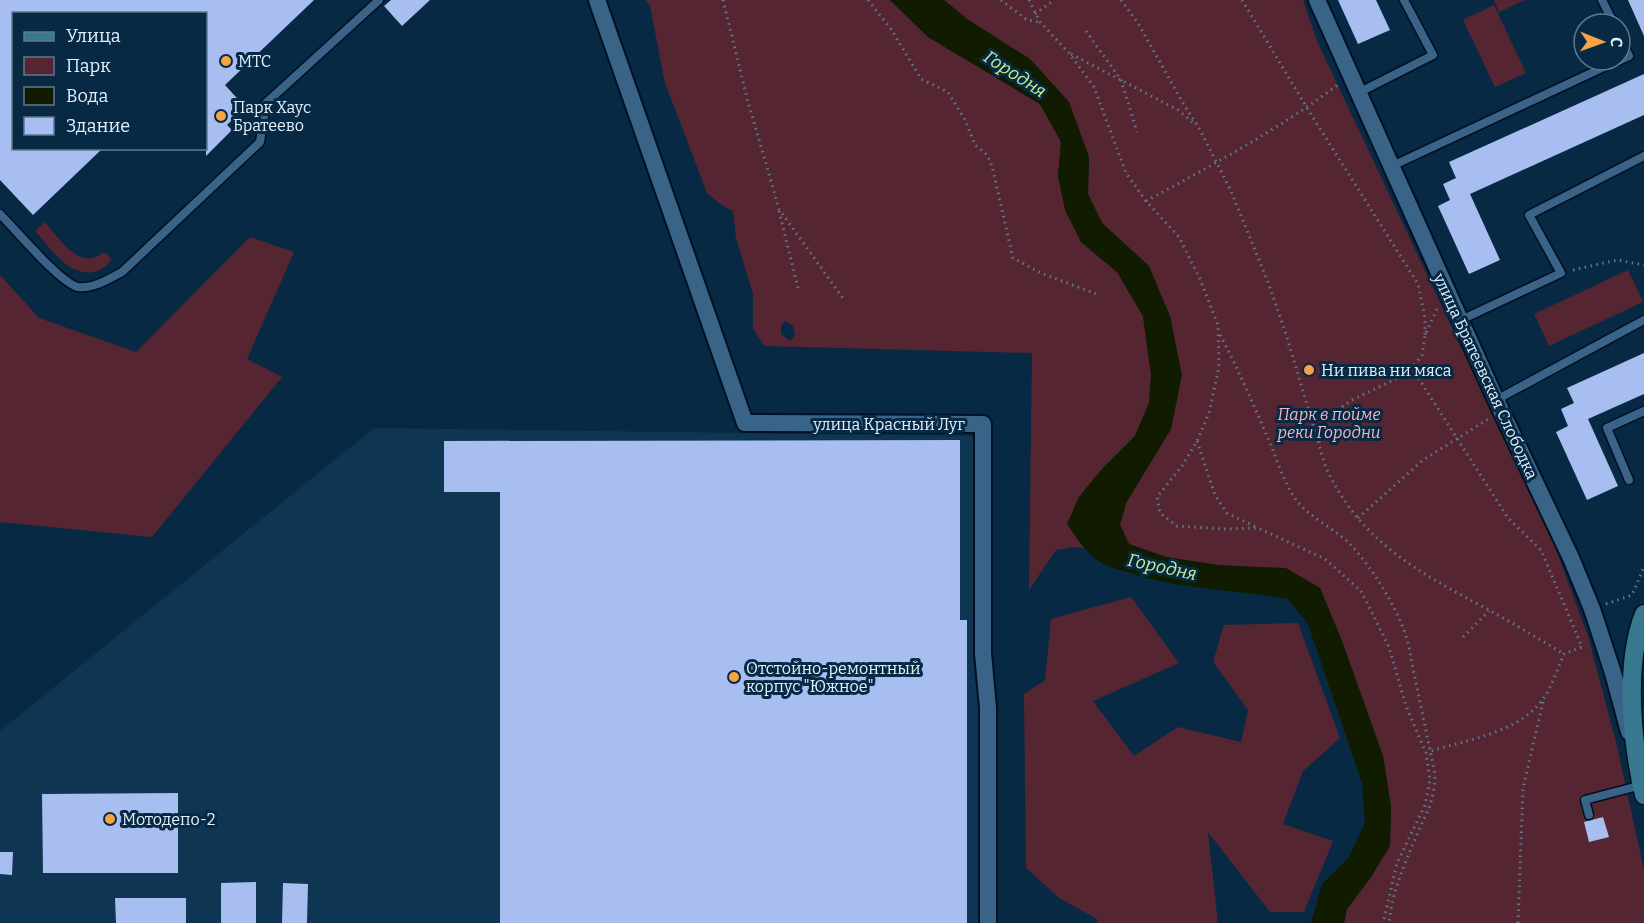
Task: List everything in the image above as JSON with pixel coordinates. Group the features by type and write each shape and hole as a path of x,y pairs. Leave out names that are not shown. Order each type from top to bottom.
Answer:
{"street":[{"name":"улица Красный Луг","path":"597,0 745,423 983,424 983,653 988,708 988,923"},
{"name":"улица Братеевская Слободка","path":"1317,0 1498,406 1571,558 1592,609 1613,673 1636,758"},
{"path":"1643,790 1636,758 1633,728 1634,676 1637,646 1644,614"}],"lane":[{"path":"0,214 63,280 78,287 101,283 122,272 260,142 266,103 379,0"},
{"path":"1358,93 1433,55 1404,0"},
{"path":"1392,166 1594,72"},
{"path":"1461,320 1561,273 1529,215 1644,156"},
{"path":"1498,406 1644,320"},
{"path":"1629,480 1606,428 1644,411"},
{"path":"1589,815 1585,800 1643,790"}],"path":[{"path":"723,0 799,292"},
{"path":"868,0 891,29 921,79 948,92 965,120 975,145 987,155 992,166 1013,258 1041,273 1099,295"},
{"path":"1001,0 1027,20 1040,22"},
{"path":"1029,0 1040,22 1070,54 1094,87 1126,173 1146,201 1179,237 1212,308 1219,333 1238,366 1297,502 1350,544 1370,570 1401,619 1410,643 1411,659 1435,774 1433,800 1401,873 1390,910 1389,923"},
{"path":"1035,14 1054,0"},
{"path":"1121,0 1138,23 1199,128 1231,191 1268,282 1325,465 1347,507 1385,546 1412,567 1564,654"},
{"path":"1242,0 1418,284 1425,318 1422,355 1412,368 1402,376 1343,406 1319,442"},
{"path":"1086,31 1121,80 1137,132"},
{"path":"1070,54 1178,110 1199,128"},
{"path":"1146,201 1216,164 1307,108 1350,76"},
{"path":"779,209 845,301"},
{"path":"1561,273 1617,260 1644,265"},
{"path":"1425,335 1438,307"},
{"path":"1219,333 1219,367 1209,413 1197,441 1182,466 1157,497 1160,513 1177,526 1224,529 1258,528"},
{"path":"1412,368 1508,518 1541,550 1582,647 1564,654 1545,696 1523,788 1518,923"},
{"path":"1358,518 1423,460 1498,406"},
{"path":"1197,441 1215,495 1227,513 1325,559 1361,591 1389,647 1406,706 1426,753 1430,780 1425,805 1397,863 1383,923"},
{"path":"1592,609 1632,595 1644,567"},
{"path":"1463,637 1490,610"},
{"path":"1426,753 1523,720 1545,696"}],"shaded area":[{"path":"374,428 974,436 979,674 978,923 0,923 0,731"}],"green space":[{"path":"646,0 890,0 928,37 1040,104 1061,142 1058,176 1081,242 1117,272 1143,316 1151,375 1149,403 1135,436 1102,469 1079,497 1068,524 1084,548 1056,550 1029,590 1032,353 764,346 753,328 753,294 736,238 733,211 707,193 665,83 650,6","holes":["785,321 793,326 795,335 790,341 781,334 781,325"]},
{"name":"Парк в пойме реки Городни","path":"944,0 1303,0 1317,41 1555,547 1588,636 1617,746 1644,870 1644,923 1344,923 1347,909 1390,846 1391,807 1383,756 1342,641 1320,588 1218,565 1166,557 1129,544 1120,525 1126,503 1171,429 1149,266 1102,223 1088,194 1089,157 1069,102 1029,59 967,19"},
{"path":"1494,0 1525,0 1499,12"},
{"path":"1494,5 1526,73 1495,87 1463,20"},
{"path":"45,222 63,244 78,256 94,258 102,253 107,254 110,261 97,271 78,271 69,266 35,231"},
{"path":"250,237 294,252 247,359 282,377 152,537 0,522 0,275 39,318 136,352"},
{"path":"1628,270 1643,302 1549,346 1534,314"},
{"path":"1131,597 1179,663 1093,701 1134,756 1178,727 1241,742 1248,710 1213,662 1224,625 1298,623 1340,738 1303,771 1283,824 1333,841 1304,912 1270,912 1208,832 1218,923 1098,923 1097,919 1059,898 1026,868 1024,694 1045,680 1051,619"}],"water":[{"name":"Городня","path":"890,0 944,0 967,19 1030,59 1069,102 1089,157 1088,194 1102,223 1149,266 1170,316 1182,375 1171,429 1126,503 1120,525 1129,544 1166,557 1218,565 1286,568 1320,588 1342,641 1383,756 1391,807 1390,846 1347,909 1344,923 1311,923 1322,884 1349,857 1365,823 1362,783 1308,624 1288,599 1187,586 1147,578 1105,565 1079,542 1067,524 1079,497 1102,469 1135,436 1149,403 1151,375 1143,316 1117,272 1081,242 1065,210 1058,176 1061,142 1040,104 928,37"}],"building":[{"name":"Парк Хаус Братеево","path":"0,0 314,0 225,85 245,107 227,125 232,130 206,156 207,12 12,12 12,150 101,150 33,215 0,180"},
{"path":"391,0 430,0 402,26 384,6"},
{"path":"1338,0 1376,0 1390,30 1358,44"},
{"path":"1628,0 1644,0 1644,36"},
{"path":"1644,74 1644,115 1470,194 1500,260 1469,274 1438,206 1450,200 1443,184 1456,178 1449,162"},
{"path":"1644,353 1644,394 1588,419 1618,486 1587,500 1556,432 1568,426 1561,409 1574,403 1567,388"},
{"name":"Отстойно-ремонтный корпус \"Южное\"","path":"960,440 960,620 967,620 967,923 500,923 500,492 444,492 444,441"},
{"name":"Мотодепо-2","path":"178,793 178,873 43,873 42,794"},
{"path":"1603,817 1609,837 1589,842 1584,822"},
{"path":"0,852 13,852 12,875 0,874"},
{"path":"256,882 256,923 221,923 221,883"},
{"path":"283,883 308,884 307,923 282,923"},
{"path":"115,898 186,898 186,923 116,923"}],"place":[{"name":"МТС","path":"226,61"},
{"name":"Парк Хаус Братеево","path":"221,116"},
{"name":"Ни пива ни мяса","path":"1309,370"},
{"name":"Отстойно-ремонтный корпус \"Южное\"","path":"734,677"},
{"name":"Мотодепо-2","path":"110,819"}]}
